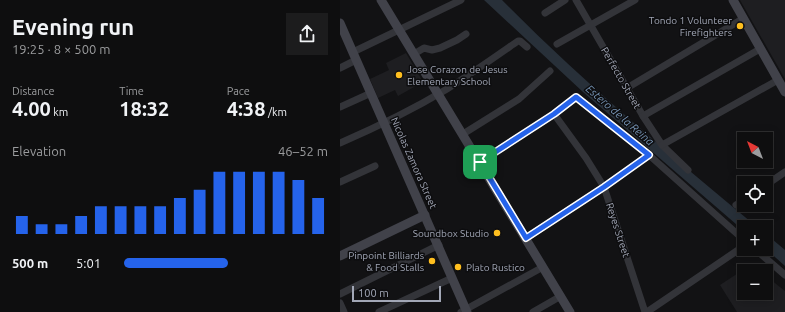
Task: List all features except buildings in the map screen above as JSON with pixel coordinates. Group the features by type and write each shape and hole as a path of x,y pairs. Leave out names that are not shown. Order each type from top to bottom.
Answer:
{"main road":[{"path":"733,0 785,92"},
{"path":"383,1 399,31 438,94 466,132 480,162 570,312"},
{"name":"Nicolas Zamora Street","path":"340,23 342,33 385,123 439,245 464,311"},
{"path":"340,256 425,215"}],"street":[{"path":"340,68 354,56 399,31 461,0"},
{"path":"545,12 565,0"},
{"name":"Perfecto Street","path":"576,0 643,116 662,145 688,170"},
{"path":"557,44 635,0"},
{"path":"627,88 744,18"},
{"path":"414,54 424,48 432,50 448,45 466,34"},
{"path":"340,143 385,123 438,94 518,41 527,47"},
{"path":"643,116 760,49"},
{"path":"466,132 519,99 550,71"},
{"path":"662,145 778,80"},
{"path":"340,106 371,93"},
{"path":"480,162 554,114 576,97 649,155 737,234"},
{"name":"Reyes Street","path":"554,114 586,158 604,187 646,312"},
{"path":"526,238 604,187 649,155"},
{"path":"340,182 375,166"},
{"path":"773,180 785,172"},
{"path":"340,294 439,245"},
{"path":"646,312 737,251"},
{"path":"763,256 785,275"},
{"path":"464,311 543,267"},
{"path":"378,312 452,278"},
{"path":"533,312 561,296"},
{"path":"340,303 344,312"}],"shaded area":[{"path":"740,0 785,0 785,79"},
{"name":"Jose Corazon de Jesus Elementary School","path":"406,53 423,82 398,96 395,90 378,98 370,79 389,70 386,63"},
{"path":"737,274 737,300 773,300 773,282 785,291 785,312 737,312 720,285"}],"water":[{"name":"Estero de la Reina","path":"484,0 502,0 595,88 737,210 737,212 739,212 749,220 737,220 737,225 583,92"},
{"path":"773,240 785,250 785,266 773,255"}],"place":[{"name":"Tondo 1 Volunteer Firefighters","path":"740,26"},
{"name":"Jose Corazon de Jesus Elementary School","path":"399,75"},
{"name":"Soundbox Studio","path":"497,233"},
{"name":"Pinpoint Billiards & Food Stalls","path":"432,261"},
{"name":"Plato Rustico","path":"458,267"}],"route":[{"path":"576,97 649,155 604,187 526,238 480,162 554,114 576,97"}]}
